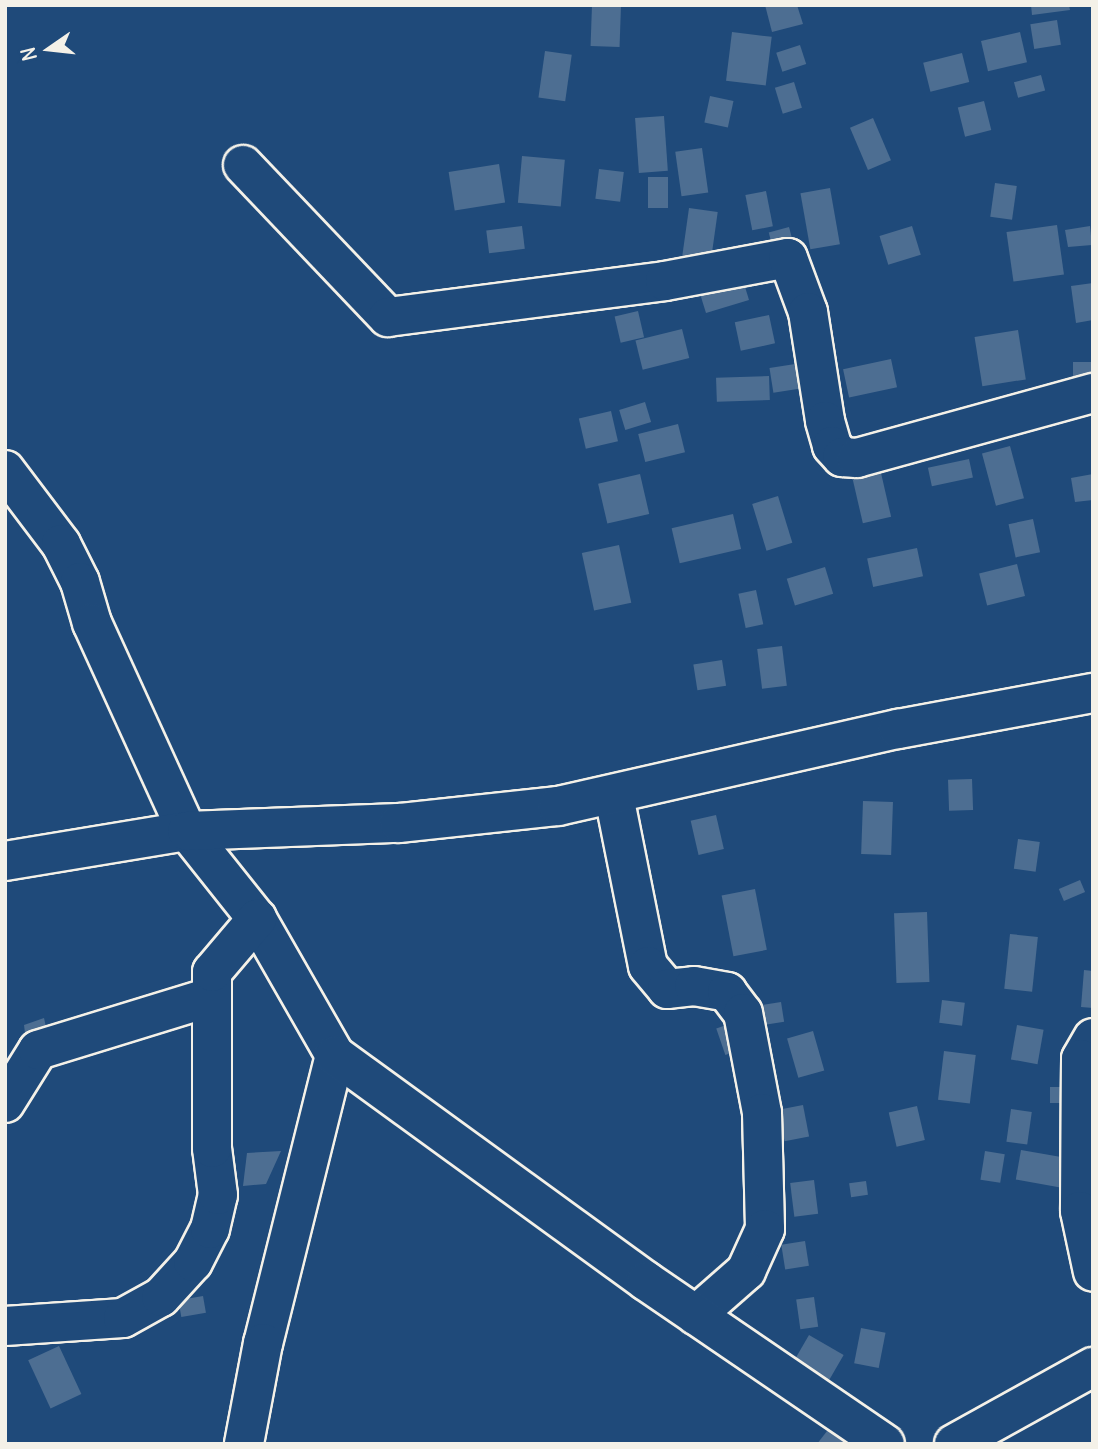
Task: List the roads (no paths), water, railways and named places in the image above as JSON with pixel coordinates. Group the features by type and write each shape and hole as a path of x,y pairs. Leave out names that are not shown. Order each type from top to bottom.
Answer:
{"street":[{"path":"243,165 388,317 665,281 788,258 808,312 825,421 832,446 842,457 871,454 1093,393"},
{"path":"5,470 61,544 80,582 92,623 187,831 257,919 335,1055 696,1315 885,1444"},
{"path":"5,861 187,831 400,823 614,796 898,729 1093,693"},
{"path":"614,796 648,966 667,989 694,986 727,992 743,1013 762,1113 765,1229 746,1271 696,1315"},
{"path":"5,1326 123,1318 160,1297 192,1262 210,1228 218,1195 212,1149 212,972 257,919"},
{"path":"5,1103 38,1049 210,998"},
{"path":"1093,1038 1081,1059 1080,1211 1093,1272"},
{"path":"244,1444 262,1343 335,1055"},
{"path":"954,1444 1093,1367"}]}
